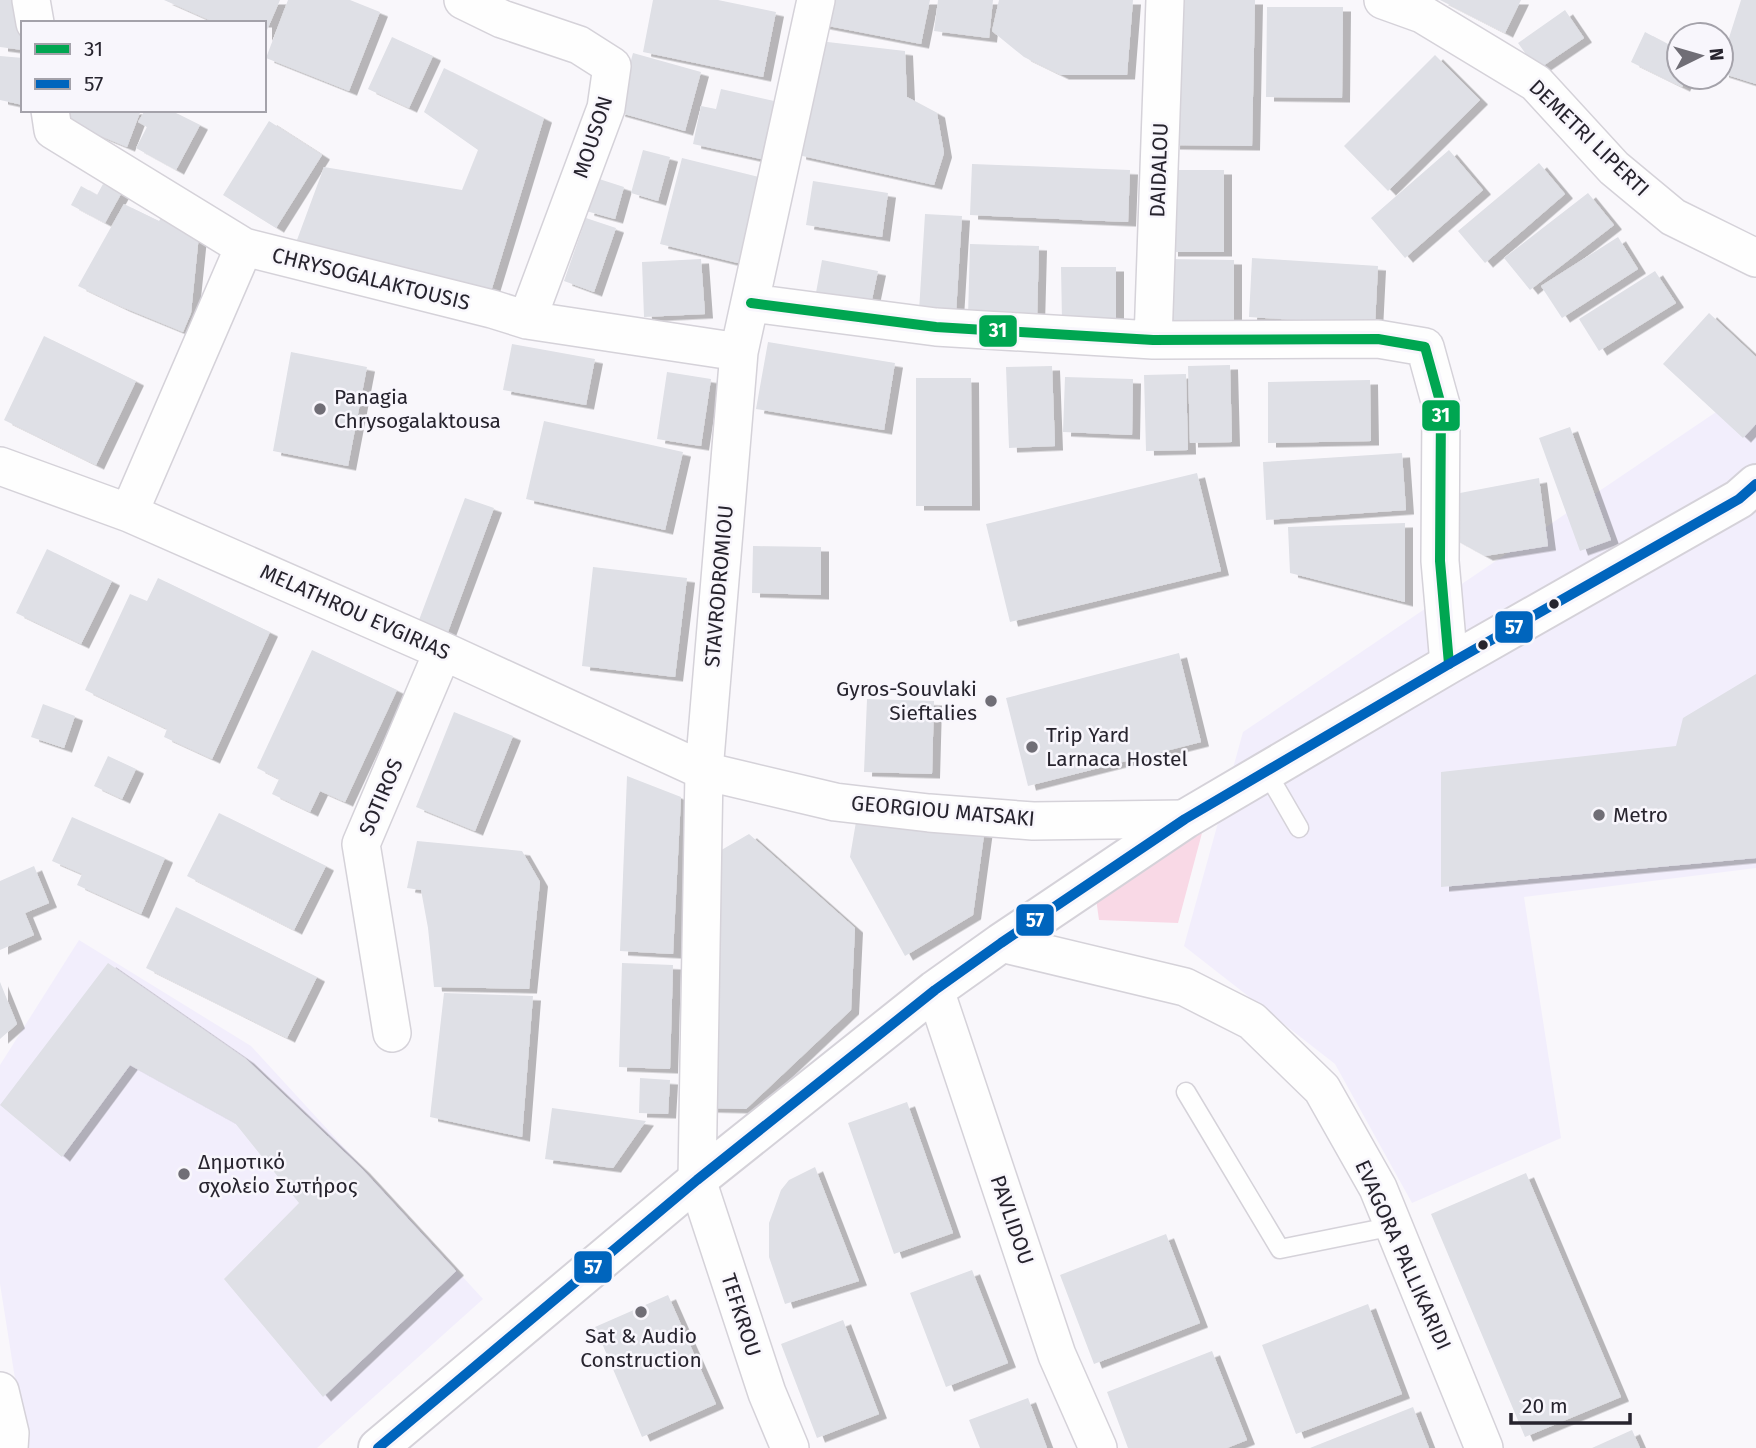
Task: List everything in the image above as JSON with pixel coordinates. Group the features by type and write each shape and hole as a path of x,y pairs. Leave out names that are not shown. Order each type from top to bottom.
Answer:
{"main road":[{"path":"395,1441 696,1180 935,989 1185,819 1448,664 1739,499 1756,484"}],"street":[{"path":"31,0 35,21"},
{"name":"MOUSON","path":"463,0 503,9 579,46 612,66 606,108 527,320"},
{"name":"STAVRODROMIOU","path":"696,1180 704,771 739,352 816,0"},
{"name":"DAIDALOU","path":"1153,340 1165,0"},
{"name":"DEMETRI LIPERTI","path":"1383,0 1422,14 1536,83 1614,167 1673,217 1756,258"},
{"name":"CHRYSOGALAKTOUSIS","path":"50,112 53,130 244,247 527,320 739,352"},
{"path":"129,513 244,247"},
{"path":"751,303 936,327 1153,340 1378,339 1425,347 1441,405 1440,561 1448,664"},
{"name":"MELATHROU EVGIRIAS","path":"0,466 129,513 443,651 704,771"},
{"name":"SOTIROS","path":"392,1033 361,844 443,651"},
{"name":"GEORGIOU MATSAKI","path":"704,771 835,802 929,813 1033,821 1185,819"},
{"name":"EVAGORA PALLIKARIDI","path":"1001,943 1185,987 1252,1021 1322,1089 1378,1188 1485,1448"},
{"name":"PAVLIDOU","path":"935,989 1057,1355 1098,1448"},
{"name":"TEFKROU","path":"696,1180 767,1393 790,1448"},
{"path":"0,1391 10,1433 9,1448"}],"lane":[{"path":"1266,771 1299,828"},
{"path":"1186,1092 1280,1250 1394,1226"}],"shaded area":[{"path":"1756,385 1756,868 1524,897 1561,1138 1412,1203 1335,1064 1184,946 1243,732"},
{"path":"1202,833 1178,923 1099,920 1095,891"},
{"name":"Δημοτικό σχολείο Σωτήρος","path":"79,940 251,1046 483,1299 317,1448 26,1448 0,1284 0,1065"}],"building":[{"path":"0,0 13,0 21,31 21,50 0,47"},
{"path":"164,0 280,0 266,32 266,21 211,21"},
{"path":"288,0 350,0 380,12 349,91 266,58"},
{"path":"653,0 718,0 776,12 763,77 643,52"},
{"path":"823,0 930,0 921,44 818,24"},
{"path":"938,0 993,0 989,38 934,31"},
{"path":"999,0 1133,0 1127,75 1061,75 1024,57 992,31"},
{"path":"1175,0 1255,0 1252,146 1172,145"},
{"path":"1440,0 1521,0 1505,33"},
{"path":"1741,0 1756,0 1756,84 1735,77 1734,21"},
{"path":"1267,7 1343,7 1342,98 1266,97"},
{"path":"1565,10 1584,38 1537,70 1518,43"},
{"path":"1645,32 1665,43 1665,79 1631,62"},
{"path":"392,37 433,56 409,108 368,89"},
{"path":"819,41 905,51 907,97 937,113 944,153 934,185 798,155"},
{"path":"633,53 701,72 685,131 617,112"},
{"path":"1435,55 1480,100 1388,191 1344,146"},
{"path":"0,56 21,58 21,105 0,100"},
{"path":"444,68 544,118 489,298 294,248 324,167 462,190 478,150 424,112"},
{"path":"721,89 774,101 761,159 693,144 701,106 716,109"},
{"path":"64,112 140,112 127,147 62,120"},
{"path":"144,112 174,112 200,125 176,170 136,148 147,127 138,122"},
{"path":"269,121 322,155 276,228 223,195"},
{"path":"643,150 670,157 658,201 631,193"},
{"path":"1449,150 1483,190 1405,258 1371,218"},
{"path":"682,158 767,179 746,265 660,244"},
{"path":"1539,163 1565,194 1485,263 1458,231"},
{"path":"972,164 1130,170 1128,222 970,215"},
{"path":"1169,170 1224,170 1224,252 1170,252"},
{"path":"596,178 624,187 615,219 586,211"},
{"path":"813,181 888,193 882,237 806,225"},
{"path":"103,184 121,194 105,223 71,205 81,186 97,195"},
{"path":"1588,193 1614,225 1530,290 1504,258"},
{"path":"124,204 159,221 164,213 199,235 191,313 183,332 78,286"},
{"path":"925,214 962,216 956,313 919,311"},
{"path":"586,218 616,228 594,292 564,281"},
{"path":"1618,237 1638,269 1562,318 1541,286"},
{"path":"970,244 1039,246 1037,320 968,317"},
{"path":"1252,258 1378,266 1375,325 1249,317"},
{"path":"701,259 705,314 644,317 642,262"},
{"path":"1166,259 1234,260 1234,322 1166,322"},
{"path":"822,260 878,271 870,309 815,298"},
{"path":"1061,267 1116,267 1116,320 1062,321"},
{"path":"1655,271 1676,303 1599,351 1579,319"},
{"path":"1709,313 1756,357 1756,424 1743,438 1663,364"},
{"path":"44,336 136,381 96,465 4,420"},
{"path":"768,342 895,363 884,430 756,409"},
{"path":"512,344 595,359 586,405 503,390"},
{"name":"Panagia Chrysogalaktousa","path":"291,352 367,367 348,466 273,451"},
{"path":"1230,365 1232,442 1190,443 1188,366"},
{"path":"1052,366 1055,446 1009,448 1006,367"},
{"path":"667,372 711,379 701,446 657,439"},
{"path":"1186,374 1188,450 1146,451 1144,375"},
{"path":"1065,377 1133,379 1132,435 1063,432"},
{"path":"916,378 971,378 972,506 916,506"},
{"path":"1370,380 1371,441 1268,443 1268,382"},
{"path":"544,421 683,452 665,530 526,499"},
{"path":"1570,427 1611,540 1580,551 1539,438"},
{"path":"1402,453 1406,510 1266,520 1263,462"},
{"path":"1197,473 1221,571 1010,622 986,524"},
{"path":"1539,478 1548,546 1485,556 1447,535 1444,496"},
{"path":"465,498 494,508 445,640 416,628"},
{"path":"1405,523 1405,602 1290,573 1288,527"},
{"path":"753,546 821,547 821,595 752,593"},
{"path":"47,549 112,581 81,644 16,613"},
{"path":"593,567 687,578 675,677 582,666"},
{"path":"158,578 270,632 212,759 164,737 167,729 85,690 130,594 147,601"},
{"path":"312,650 397,690 345,802 320,791 310,812 272,794 279,779 257,768"},
{"path":"1179,653 1201,742 1028,786 1006,698"},
{"name":"Metro","path":"1756,674 1756,858 1441,887 1441,772 1676,746 1683,718"},
{"path":"867,699 934,701 932,774 864,772"},
{"path":"43,704 75,716 64,748 31,737"},
{"path":"454,712 513,736 475,831 416,807"},
{"path":"108,756 136,769 122,799 94,786"},
{"path":"627,776 681,797 673,954 620,951"},
{"path":"219,813 326,866 294,930 187,876"},
{"path":"857,816 985,828 973,915 905,956 850,857"},
{"path":"72,817 165,858 141,914 77,885 82,874 52,861"},
{"path":"749,834 855,928 851,1010 746,1109 706,1108 718,852"},
{"path":"417,841 522,851 540,882 529,989 434,987 421,890 407,888"},
{"path":"34,866 49,903 25,913 34,935 0,950 0,881"},
{"path":"176,907 317,977 287,1038 146,968"},
{"path":"108,963 246,1059 362,1169 456,1271 323,1397 224,1279 299,1203 235,1123 130,1065 62,1157 0,1105"},
{"path":"622,963 673,965 670,1069 619,1067"},
{"path":"0,982 17,1024 0,1039"},
{"path":"444,993 533,996 522,1137 430,1117"},
{"path":"640,1078 670,1080 668,1114 639,1113"},
{"path":"907,1102 953,1233 894,1254 848,1123"},
{"path":"552,1108 646,1121 613,1168 545,1159"},
{"path":"815,1167 859,1281 785,1304 769,1257 769,1223 781,1190 789,1180"},
{"path":"1526,1173 1621,1397 1525,1437 1431,1214"},
{"path":"1166,1234 1200,1323 1094,1364 1060,1275"},
{"path":"972,1270 1008,1363 946,1387 910,1293"},
{"path":"668,1295 716,1404 642,1437 595,1327"},
{"path":"1368,1304 1402,1394 1296,1434 1262,1345"},
{"path":"843,1320 879,1414 817,1438 781,1344"},
{"path":"1212,1351 1247,1440 1227,1448 1128,1448 1107,1392"},
{"path":"1028,1398 1047,1448 980,1448 969,1420"},
{"path":"1413,1407 1429,1448 1310,1448"},
{"path":"1632,1430 1640,1448 1592,1448"}],"transit line":[{"name":"31","path":"751,303 936,327 1153,340 1378,339 1425,347 1441,405 1440,561 1449,664"},
{"name":"57","path":"378,1448 697,1180 935,990 1001,943 1185,819 1449,664 1739,499 1756,484"}],"place":[{"name":"Panagia Chrysogalaktousa","path":"320,409"},
{"name":"Gyros-Souvlaki Sieftalies","path":"991,701"},
{"name":"Trip Yard Larnaca Hostel","path":"1032,747"},
{"name":"Metro","path":"1599,815"},
{"name":"Δημοτικό σχολείο Σωτήρος","path":"184,1174"},
{"name":"Sat & Audio Construction","path":"641,1312"}]}
